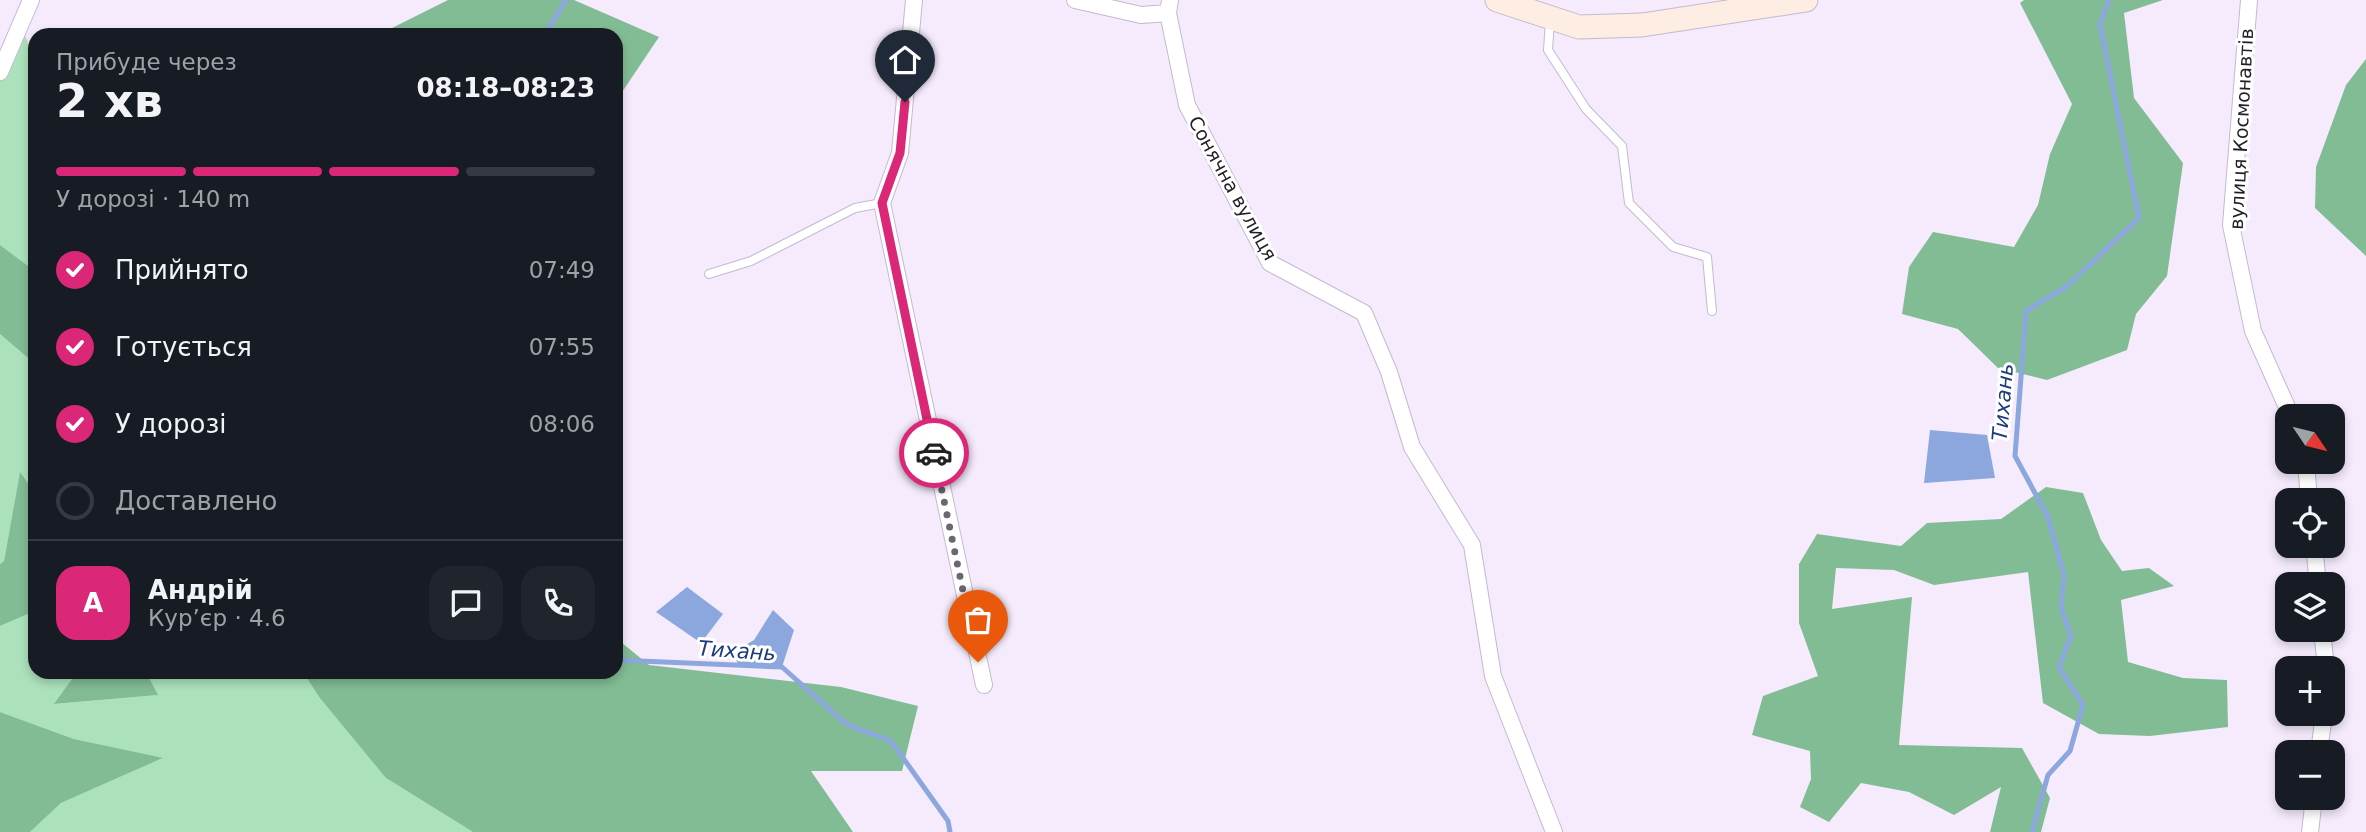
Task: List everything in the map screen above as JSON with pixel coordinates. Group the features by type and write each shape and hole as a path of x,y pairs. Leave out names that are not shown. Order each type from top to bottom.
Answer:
{"main road":[{"path":"1497,0 1538,10 1579,27 1642,25 1806,0"}],"street":[{"path":"0,72 31,0"},
{"path":"914,0 900,153 882,203 984,685"},
{"path":"1075,0 1141,15 1169,6"},
{"name":"вулиця Космонавтів","path":"2249,0 2231,225 2253,331 2286,404"},
{"name":"Сонячна вулиця","path":"1169,6 1187,105 1270,263 1364,313 1389,372 1412,447 1472,545 1493,676 1554,832"},
{"path":"2310,832 2313,810"}],"lane":[{"path":"1538,10 1548,50 1586,109 1622,146 1629,203 1674,247 1707,257 1712,311"},
{"path":"709,274 751,261 855,208 882,203"}],"green space":[{"path":"448,0 574,0 659,37 623,91 623,28 392,28"},
{"path":"2024,0 2163,0 2124,13 2134,98 2183,163 2167,276 2136,314 2127,350 2047,380 1998,368 1958,329 1902,314 1909,267 1933,232 2014,247 2038,205 2050,154 2072,104 2020,3"},
{"path":"20,26 28,42 28,266 0,245 0,72"},
{"path":"2366,59 2366,256 2315,208 2316,167 2346,85"},
{"path":"0,245 28,266 28,358 0,334"},
{"path":"0,334 28,358 28,484 20,473 4,561 0,564"},
{"path":"20,472 28,483 28,614 0,626 0,564 4,561"},
{"path":"2046,487 2083,493 2101,540 2122,571 2149,568 2174,586 2121,600 2128,662 2183,678 2227,680 2228,727 2150,736 2099,734 2043,703 2028,572 1934,585 1894,570 1836,568 1832,609 1912,597 1899,745 2022,748 2050,798 2041,832 1990,832 2001,787 1954,815 1909,792 1861,783 1829,822 1800,807 1811,779 1810,751 1752,735 1763,696 1818,676 1799,623 1799,564 1817,534 1901,546 1927,523 2001,519"},
{"path":"28,614 28,679 72,679 55,704 157,695 149,679 317,679 386,778 473,832 30,832 61,803 161,759 74,739 0,712 0,626"},
{"path":"623,644 649,665 841,687 918,706 902,771 811,771 853,832 473,832 386,778 308,679 623,679"},
{"path":"72,679 150,679 158,695 54,704"},
{"path":"0,712 74,739 163,758 61,803 30,832 0,832"}],"water":[{"path":"1930,430 1987,435 1995,478 1924,483"},
{"path":"687,587 723,614 701,643 656,612"},
{"path":"773,610 794,630 782,667 739,665 732,653 754,640"}],"waterway":[{"name":"Тихань","path":"549,28 566,0"},
{"name":"Тихань","path":"2032,832 2048,775 2070,751 2083,705 2059,667 2071,636 2061,607 2064,575 2048,517 2015,456 2026,311 2066,287 2139,218 2100,24 2109,0"},
{"name":"Тихань","path":"623,660 782,667 846,724 891,741 948,821 950,832"}],"way so far":[{"path":"934,453 978,662"}],"route":[{"path":"905,102 900,153 882,203 934,453"}]}
